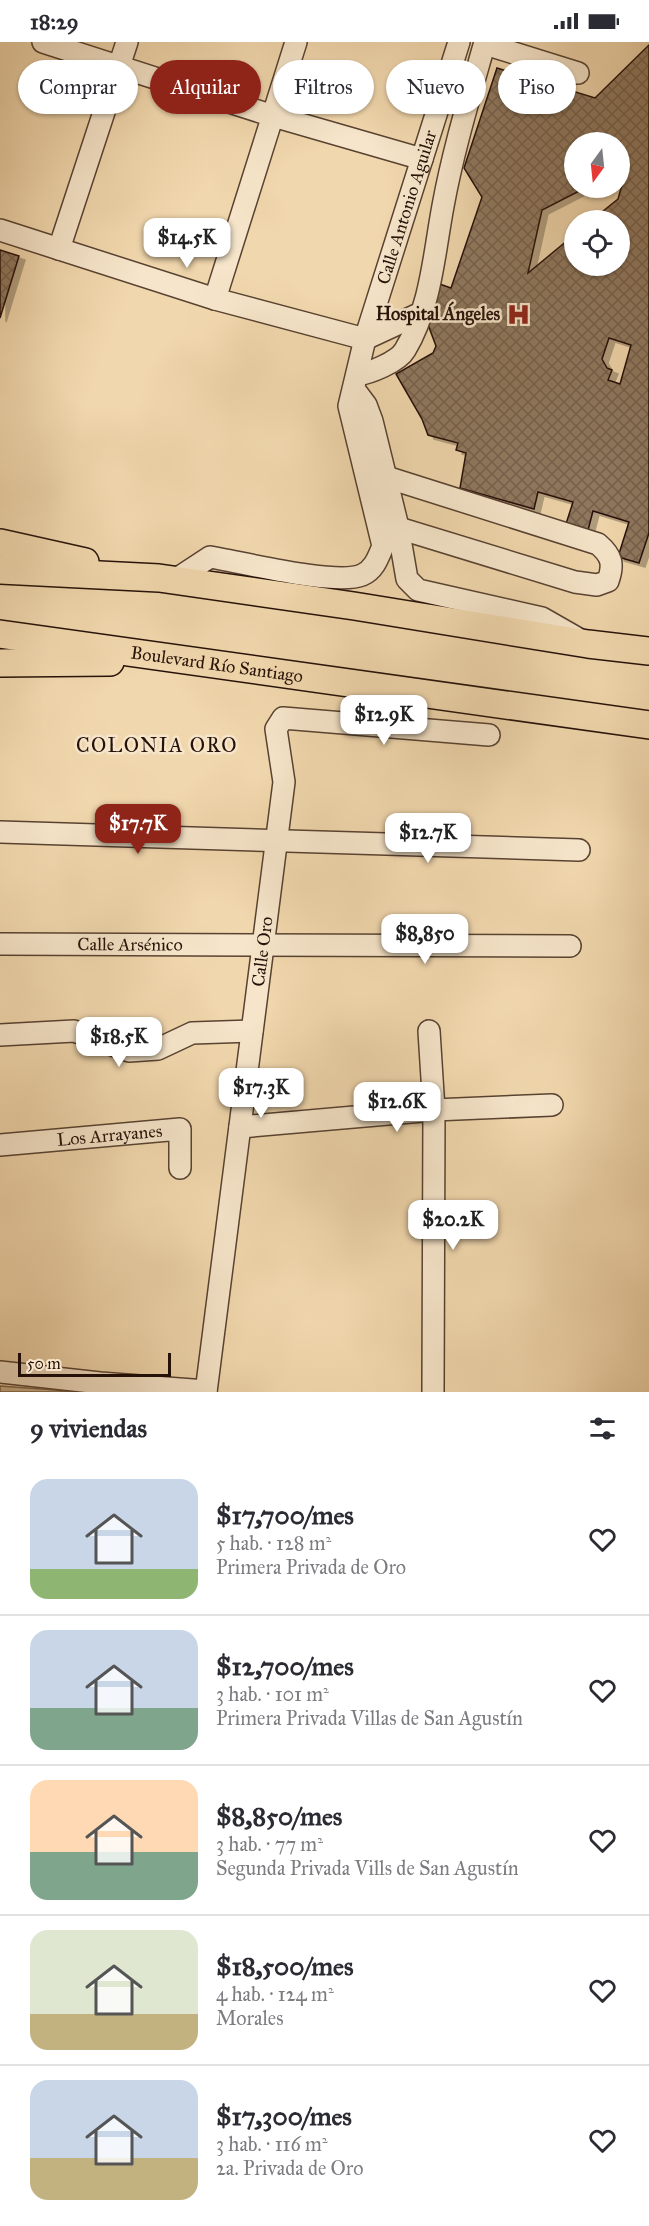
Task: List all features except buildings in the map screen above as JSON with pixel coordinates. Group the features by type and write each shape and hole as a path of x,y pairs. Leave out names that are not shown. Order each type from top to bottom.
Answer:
{"main road":[{"path":"0,543 167,579 588,644 649,651"},
{"path":"0,570 167,579"},
{"name":"Boulevard Río Santiago","path":"0,634 649,725"},
{"path":"0,663 70,664 165,658"}],"street":[{"path":"43,42 100,60"},
{"path":"121,60 127,42"},
{"path":"215,299 296,42"},
{"name":"Calle Antonio Aguilar","path":"388,524 349,406 365,339 459,42"},
{"path":"167,579 210,557 325,576 362,575 375,565 383,546 388,524 386,477 372,421 356,382 403,353 421,314 434,263 443,204 485,43 578,73"},
{"path":"138,72 273,116 422,159"},
{"path":"59,249 103,114"},
{"path":"0,230 215,299 365,339 421,314"},
{"path":"386,477 598,544 609,554 613,566 608,582 597,585 575,582 388,524"},
{"path":"388,524 407,579 418,590 542,618 588,644"},
{"name":"Calle Oro","path":"206,1392 262,946 278,840 284,782 276,729 283,718 489,735"},
{"path":"0,832 579,850"},
{"name":"Calle Arsénico","path":"0,944 570,946"},
{"path":"0,1035 74,1032 129,1051 158,1049 192,1033 252,1031"},
{"path":"429,1031 434,1110 433,1392"},
{"path":"240,1127 434,1110 552,1105"},
{"name":"Los Arrayanes","path":"0,1145 180,1129 180,1168"},
{"path":"0,1372 99,1388 206,1392"}],"green space":[{"path":"0,1386 82,1392 0,1392"}],"place":[{"name":"Hospital Ángeles","path":"518,314"}],"district":[{"name":"COLONIA ORO","path":"157,745"}]}
